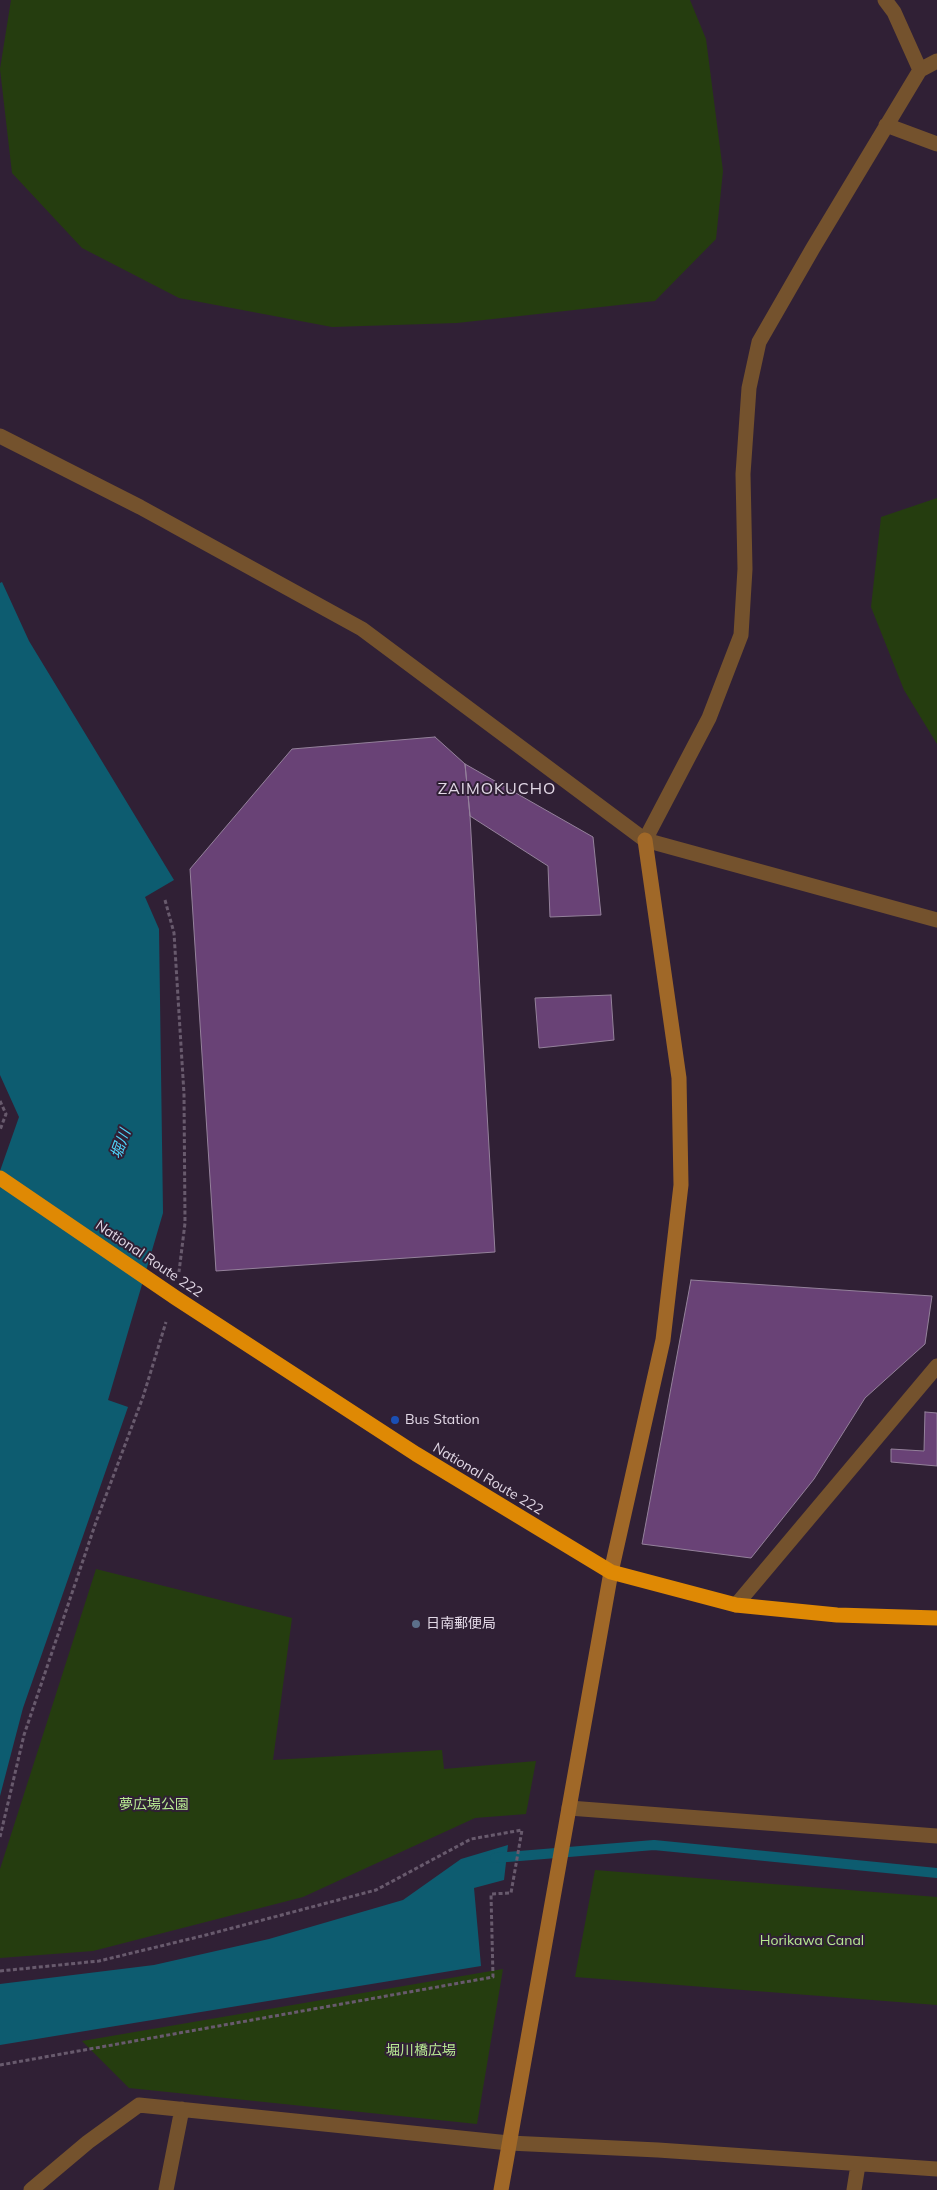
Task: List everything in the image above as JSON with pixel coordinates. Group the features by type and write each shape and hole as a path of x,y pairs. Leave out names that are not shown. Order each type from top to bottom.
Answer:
{"highway":[{"name":"National Route 222","path":"0,1178 176,1298 416,1454 612,1572 736,1605 837,1615 937,1618"}],"street":[{"path":"885,0 894,12 920,70"},
{"path":"501,2190 612,1572 663,1340 681,1185 679,1078 645,840 709,718 741,635 745,569 744,474 749,388 759,342 920,70 937,61"},
{"path":"886,125 937,144"},
{"path":"0,436 140,507 362,629 645,840 937,920"},
{"path":"736,1605 937,1366"},
{"path":"569,1808 937,1836"},
{"path":"31,2190 88,2142 139,2105 182,2108 509,2144 658,2150 937,2169"},
{"path":"166,2190 182,2108"},
{"path":"854,2190 858,2165"}],"path":[{"path":"0,1837 24,1735 96,1522 143,1397 161,1334 176,1298 185,1223 184,1094 174,933 165,900"},
{"path":"0,1101 6,1114 0,1130"},
{"path":"0,1971 99,1961 376,1890 470,1839 522,1830 511,1893 491,1894 493,1977 0,2065"}],"green space":[{"path":"11,0 690,0 706,39 723,171 716,239 655,301 457,323 332,327 179,298 82,248 12,173 0,69"},
{"path":"937,498 937,744 904,690 871,607 881,517"},
{"name":"夢広場公園","path":"96,1569 292,1618 273,1760 442,1750 444,1769 536,1761 526,1814 475,1818 303,1897 93,1951 0,1958 0,1869"},
{"name":"Horikawa Canal","path":"595,1870 937,1897 937,2005 575,1977"},
{"name":"堀川橋広場","path":"503,1969 477,2124 129,2088 82,2041"}],"water":[{"name":"堀川","path":"2,582 29,641 174,880 145,897 159,929 163,1213 108,1400 128,1407 23,1708 0,1796 0,1171 19,1117 0,1075 0,583"},
{"path":"508,1845 504,1880 474,1888 481,1966 0,2045 0,1984 154,1965 269,1939 403,1900 461,1859"}],"building":[{"path":"435,737 465,764 470,816 495,1252 216,1271 190,869 292,749"},
{"path":"465,764 593,837 601,915 550,917 548,866 470,816"},
{"path":"611,995 614,1040 539,1048 535,998"},
{"path":"691,1280 932,1296 925,1344 865,1398 814,1479 751,1558 642,1544"},
{"path":"925,1412 937,1413 937,1466 891,1462 891,1449 924,1451"}],"waterway":[{"path":"495,1858 654,1845 937,1873"}],"place":[{"name":"Bus Station","path":"395,1420"},
{"name":"日南郵便局","path":"416,1624"}],"district":[{"name":"ZAIMOKUCHO","path":"497,789"}]}
